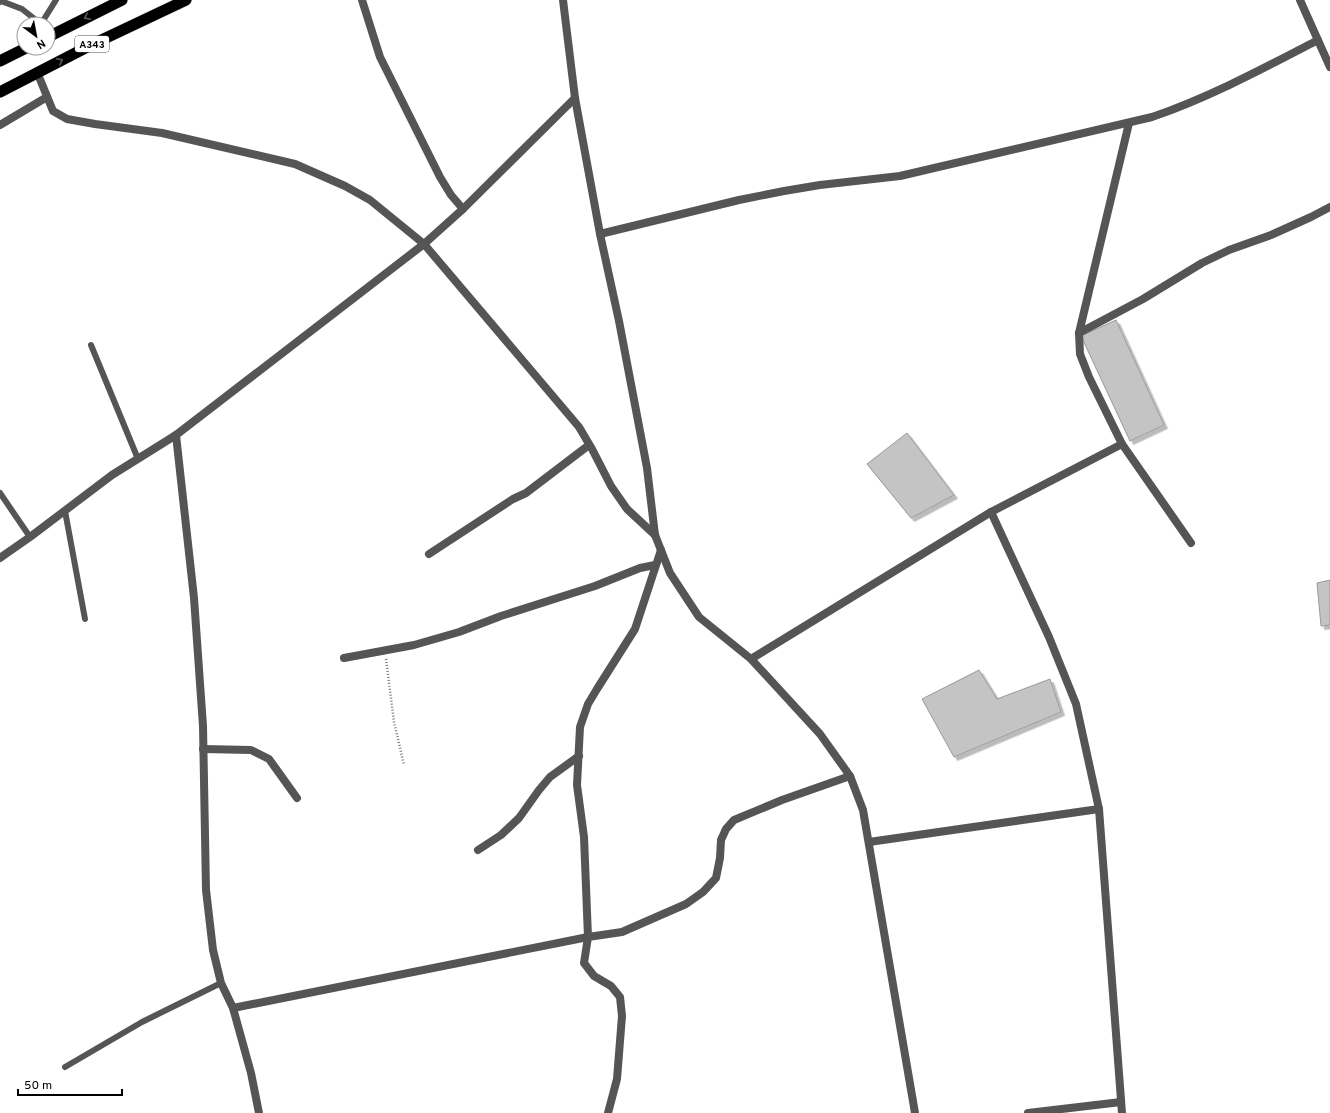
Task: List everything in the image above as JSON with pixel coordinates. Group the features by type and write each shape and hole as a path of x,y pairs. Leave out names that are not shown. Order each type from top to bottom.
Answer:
{"highway":[{"name":"A343","path":"56,30 122,0"},
{"name":"A343","path":"0,92 37,72 186,0"},
{"path":"0,61 16,53"}],"street":[{"path":"362,0 380,57 440,177 451,195 463,209"},
{"path":"563,0 575,98 600,234 619,320 647,468 655,535 670,573 700,617 751,659 820,734 850,776 863,810 915,1113"},
{"path":"1300,0 1318,40 1328,57 1330,67"},
{"path":"600,234 739,200 784,191 820,185 900,176 1152,117 1181,107 1318,40"},
{"path":"37,72 53,111 67,119 162,133 295,164 345,186 370,200 424,244 579,426 611,486 627,509 655,535"},
{"path":"0,125 47,97"},
{"path":"0,558 112,475 176,435 424,244 463,209 575,98"},
{"path":"1129,123 1079,333 1080,354 1089,377 1122,444 1191,543"},
{"path":"1079,333 1143,299 1208,260 1229,250 1271,235 1330,207"},
{"path":"176,435 194,598 203,749 206,890 213,950 221,983 233,1008 251,1073 259,1113"},
{"path":"429,554 513,499 526,493 589,444"},
{"path":"751,659 991,512 1122,444"},
{"path":"991,512 1049,637 1076,704 1099,809 1122,1113"},
{"path":"608,1113 617,1079 622,1016 620,998 611,986 594,976 584,963 588,937 584,837 577,785 580,727 588,704 635,629 661,550"},
{"path":"344,658 414,645 459,632 501,616 595,586 640,568 655,565"},
{"path":"203,749 251,750 268,759 297,798"},
{"path":"478,850 501,835 519,818 550,777 579,756"},
{"path":"233,1008 588,937 622,932 686,904 703,892 716,878 720,858 721,840 726,829 734,820 782,800 850,776"},
{"path":"869,842 1099,809"},
{"path":"1028,1113 1121,1102"}],"lane":[{"path":"46,16 56,0"},
{"path":"0,2 2,1 22,9 31,16"},
{"path":"92,345 138,459"},
{"path":"0,493 30,537"},
{"path":"65,511 84,619"},
{"path":"65,1067 142,1022 221,983"}],"path":[{"path":"385,651 388,685 394,722 404,765"}],"building":[{"path":"1116,320 1164,425 1130,441 1081,336"},
{"path":"907,433 954,495 911,518 867,464"},
{"path":"1330,580 1330,625 1321,626 1317,583"},
{"path":"979,670 997,699 1050,679 1061,712 954,757 922,699"}]}
